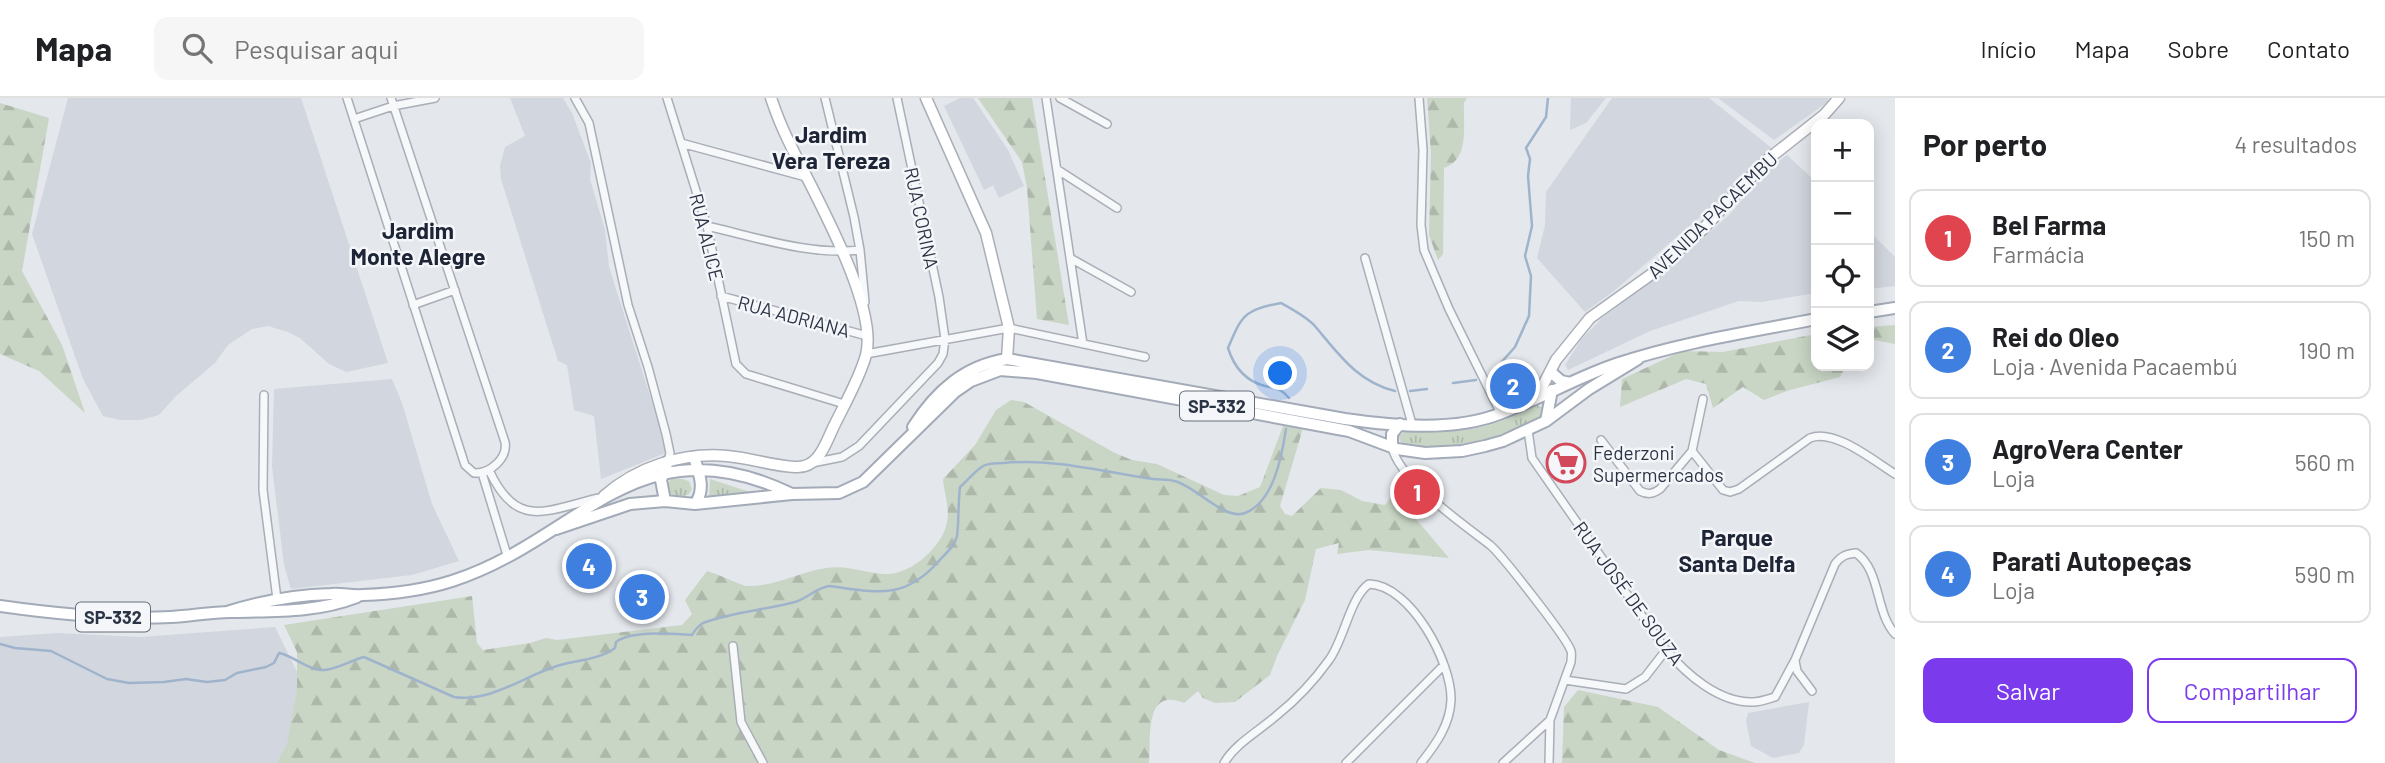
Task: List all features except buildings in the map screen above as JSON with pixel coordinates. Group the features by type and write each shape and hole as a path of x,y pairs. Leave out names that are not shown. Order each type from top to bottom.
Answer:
{"main road":[{"path":"1874,311 1895,308"},
{"name":"SP-332","path":"903,441 920,416 958,378 987,362 1007,359 1345,419 1406,424 1458,424 1501,414 1552,390 1621,363 1692,344 1811,320"},
{"name":"SP-332","path":"555,529 630,504 665,501 695,504 792,494 839,493 856,487 964,385 1000,370 1077,380 1349,431 1392,447 1424,453 1462,451 1503,441 1528,430 1638,359"},
{"path":"1553,374 1561,381 1570,383"},
{"path":"1548,416 1552,390"},
{"path":"1537,397 1544,403 1548,416"},
{"path":"1392,447 1392,434 1406,424"},
{"path":"694,457 701,488 695,504"},
{"path":"665,501 660,488 668,461"},
{"name":"SP-332","path":"227,612 277,599 334,593 360,596 450,582 482,569 555,529 602,498 640,480 682,469 722,471 792,494"},
{"name":"SP-332","path":"0,606 101,616 169,617 306,610 336,605 360,596"}],"street":[{"path":"347,98 465,465 474,473 485,472 503,457 505,442 392,102"},
{"path":"354,119 392,102 435,98"},
{"path":"575,98 589,123 628,305 666,434 670,453 668,461"},
{"name":"RUA ALICE","path":"667,98 707,226 736,364 746,374 844,404"},
{"path":"771,98 843,252 866,317"},
{"path":"812,463 823,450 866,354 867,336 860,250 825,98"},
{"name":"RUA CORINA","path":"897,98 939,297 945,339"},
{"path":"926,98 986,233 1009,328 1007,359"},
{"path":"1046,98 1083,344"},
{"path":"1060,98 1107,124"},
{"path":"1419,98 1423,150 1421,225 1424,250 1449,309 1501,414"},
{"name":"AVENIDA PACAEMBU","path":"1537,397 1556,360 1590,318 1653,273 1703,229 1768,160 1824,115 1839,98"},
{"path":"681,143 806,177"},
{"path":"1058,170 1117,208"},
{"path":"707,226 793,246 843,252 860,250"},
{"path":"1070,258 1130,292"},
{"path":"1366,258 1406,424"},
{"path":"413,305 455,290"},
{"name":"RUA ADRIANA","path":"721,296 867,336"},
{"path":"866,354 1009,328 1146,357"},
{"path":"485,472 510,503 525,511 537,513 602,498 619,483 668,461 725,456 796,467 842,457 859,446 938,363 943,354 945,339"},
{"path":"1552,390 1556,360"},
{"path":"264,394 263,490 277,599"},
{"path":"1601,440 1636,486 1648,494 1660,489 1692,451 1703,400"},
{"name":"RUA JOSÉ DE SOUZA","path":"1528,430 1532,458 1666,650 1691,676 1719,693 1737,700 1754,702 1774,697 1795,660"},
{"path":"1692,451 1723,490 1730,492 1739,489 1810,438 1819,436 1843,443 1895,474"},
{"path":"1392,447 1399,465 1457,520 1491,546 1555,626 1572,652 1550,720 1549,763"},
{"path":"485,472 507,555"},
{"path":"1812,691 1797,671 1795,660 1840,557 1856,553 1867,564 1885,619 1895,634"},
{"path":"1224,763 1235,749 1292,703 1325,666 1339,643 1360,592 1369,584 1385,587 1412,609 1425,627 1450,683 1451,702 1447,721 1421,763"},
{"path":"733,646 741,722 762,763"},
{"path":"1565,680 1626,689 1645,677 1666,650"},
{"path":"1346,763 1444,665"},
{"path":"1503,763 1550,720"}],"shaded area":[{"path":"68,98 301,98 388,363 346,372 329,364 300,338 268,326 252,329 228,345 215,363 176,396 159,415 141,420 120,420 103,416 83,379 32,234"},
{"path":"510,98 563,98 572,113 591,163 590,179 605,230 609,267 668,452 601,479 594,416 574,410 567,365 558,361 501,179 500,166 505,147 525,136"},
{"path":"960,98 973,98 1008,150 1024,186 999,198 993,185 984,190 944,106"},
{"path":"1571,98 1606,98 1586,123 1570,130"},
{"path":"1612,98 1709,98 1773,149 1730,191 1614,291 1585,312 1537,258 1545,225 1546,192"},
{"path":"1718,98 1829,98 1826,103 1774,140"},
{"path":"1787,155 1811,177 1811,294 1762,302 1739,301 1650,331 1568,370 1565,365 1581,340 1601,319 1673,265 1728,216 1771,167"},
{"path":"1874,236 1895,257 1895,286 1874,288"},
{"path":"392,379 402,403 432,504 459,561 412,575 291,589 284,565 272,466 274,389"},
{"path":"275,627 300,678 293,763 0,763 0,637 57,633 140,637"},
{"path":"1809,702 1804,745 1799,753 1773,758 1751,746 1746,721 1748,713"}],"green space":[{"path":"978,98 1032,98 1069,325 1037,319 1027,188 1022,162"},
{"path":"1427,98 1467,98 1464,103 1461,150 1452,164 1444,168 1443,254 1438,260 1429,235 1431,154"},
{"path":"0,103 49,118 22,271 62,345 85,413 39,371 0,354"},
{"path":"1895,325 1895,344 1874,340 1874,327"},
{"path":"1811,335 1811,371 1843,371 1840,377 1764,400 1743,387 1713,408 1706,384 1686,379 1620,407 1622,379 1682,351 1723,352"},
{"path":"1011,400 1024,402 1115,453 1132,460 1157,464 1224,495 1238,496 1260,487 1283,426 1303,428 1280,506 1285,514 1292,516 1321,488 1341,490 1362,501 1385,505 1392,496 1405,506 1449,558 1369,550 1337,554 1339,543 1316,549 1305,600 1270,675 1235,702 1215,703 1203,698 1198,691 1184,703 1171,700 1162,702 1152,717 1149,763 277,763 287,744 297,690 297,652 284,625 472,596 477,643 483,650 546,638 557,640 682,625 692,614 685,600 707,571 747,586 757,586 826,568 885,574 904,570 932,550 944,531 948,517 943,479 975,445 996,410"},
{"path":"1537,405 1545,409 1543,416 1493,437 1430,448 1400,441 1399,436 1408,429 1475,429"},
{"path":"671,479 689,481 692,489 689,494 683,497 670,494 666,486"},
{"path":"710,479 753,493 709,497"},
{"path":"1578,690 1658,707 1719,750 1755,763 1562,763 1564,707"}],"waterway":[{"path":"1490,375 1515,347 1529,316 1531,276 1525,256 1532,226 1528,176 1530,159 1526,148 1546,117 1548,98"},
{"path":"1289,398 1281,391 1246,377 1237,367 1228,348 1246,316 1259,308 1281,303 1310,322 1359,374 1395,391"},
{"path":"1453,383 1476,380"},
{"path":"1410,391 1427,389"},
{"path":"0,644 51,651 107,679 129,683 186,679 207,682 225,680 237,673 266,667 274,663 279,653 321,670 364,657 454,697 481,696 507,688 545,670 602,655 615,648 616,642 623,638 652,634 692,635 703,623 795,602 829,586 888,591 913,583 947,553 954,543 958,530 960,487 988,464 1041,462 1171,480 1228,512 1245,513 1255,507 1270,488 1279,464 1286,429"}],"place":[{"name":"Rei do Oleo","path":"1513,386"},
{"name":"Federzoni Supermercados","path":"1566,463"},
{"name":"Bel Farma","path":"1417,492"},
{"name":"Parati Autopeças","path":"589,566"},
{"name":"AgroVera Center","path":"642,597"}],"district":[{"name":"Jardim Vera Tereza","path":"831,147"},
{"name":"Jardim Monte Alegre","path":"418,243"},
{"name":"Parque Santa Delfa","path":"1737,550"}]}
